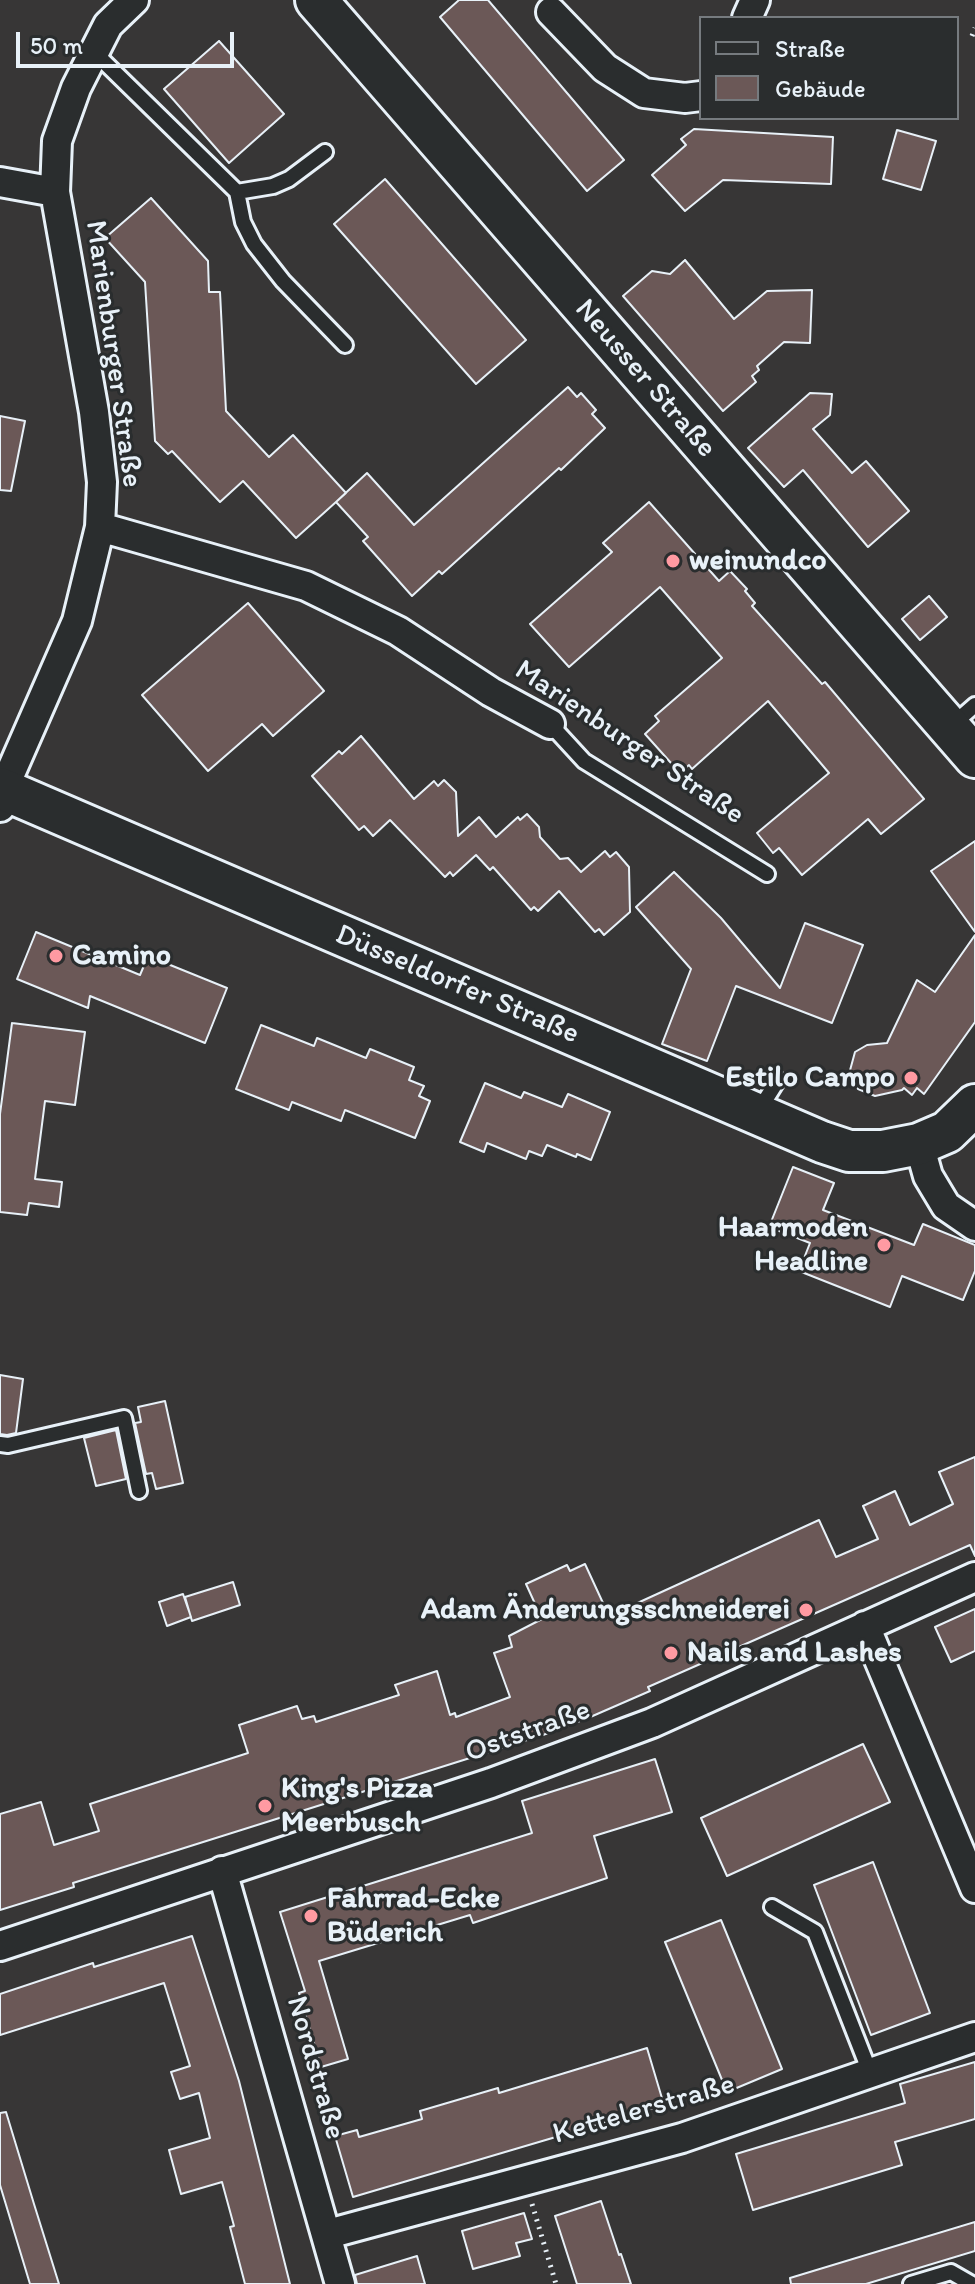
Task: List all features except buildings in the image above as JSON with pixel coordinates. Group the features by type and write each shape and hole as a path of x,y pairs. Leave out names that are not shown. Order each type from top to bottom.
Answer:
{"main road":[{"name":"Neusser Straße","path":"316,0 962,716 975,757"},
{"name":"Düsseldorfer Straße","path":"1,795 849,1151 883,1151 919,1144 947,1132 975,1105"}],"street":[{"name":"Marienburger Straße","path":"1,795 77,621 100,527 102,482 94,412 55,192 57,141 76,88 108,25 134,0"},
{"path":"551,12 605,68 644,93 685,98 699,96"},
{"name":"Marienburger Straße","path":"0,182 55,192"},
{"name":"Marienburger Straße","path":"100,527 306,586 398,631 491,692 550,724"},
{"path":"919,1144 928,1176 946,1206 975,1226"},
{"name":"Oststraße","path":"0,1946 491,1783 638,1728 975,1577"},
{"path":"865,1626 975,1888"},
{"name":"Nordstraße","path":"222,1871 340,2284"},
{"name":"Kettelerstraße","path":"328,2234 682,2138 975,2037"}],"lane":[{"path":"94,52 237,192 243,222 254,244 283,281 345,345"},
{"path":"237,192 273,186 289,179 325,152"},
{"name":"Marienburger Straße","path":"550,724 584,761 767,874"},
{"path":"757,1114 778,1080"},
{"path":"0,1444 8,1445 124,1418 139,1491"},
{"path":"772,1907 815,1932 871,2075"},
{"path":"911,2284 951,2272 972,2284"}],"path":[{"path":"972,36 975,28"},
{"path":"525,2180 556,2284"}],"place":[{"name":"weinundco","path":"673,561"},
{"name":"Camino","path":"56,956"},
{"name":"Estilo Campo","path":"911,1078"},
{"name":"Haarmoden Headline","path":"884,1245"},
{"name":"Adam Änderungsschneiderei","path":"806,1610"},
{"name":"Nails and Lashes","path":"671,1653"},
{"name":"King's Pizza Meerbusch","path":"265,1806"},
{"name":"Fahrrad-Ecke Büderich","path":"311,1916"}]}
